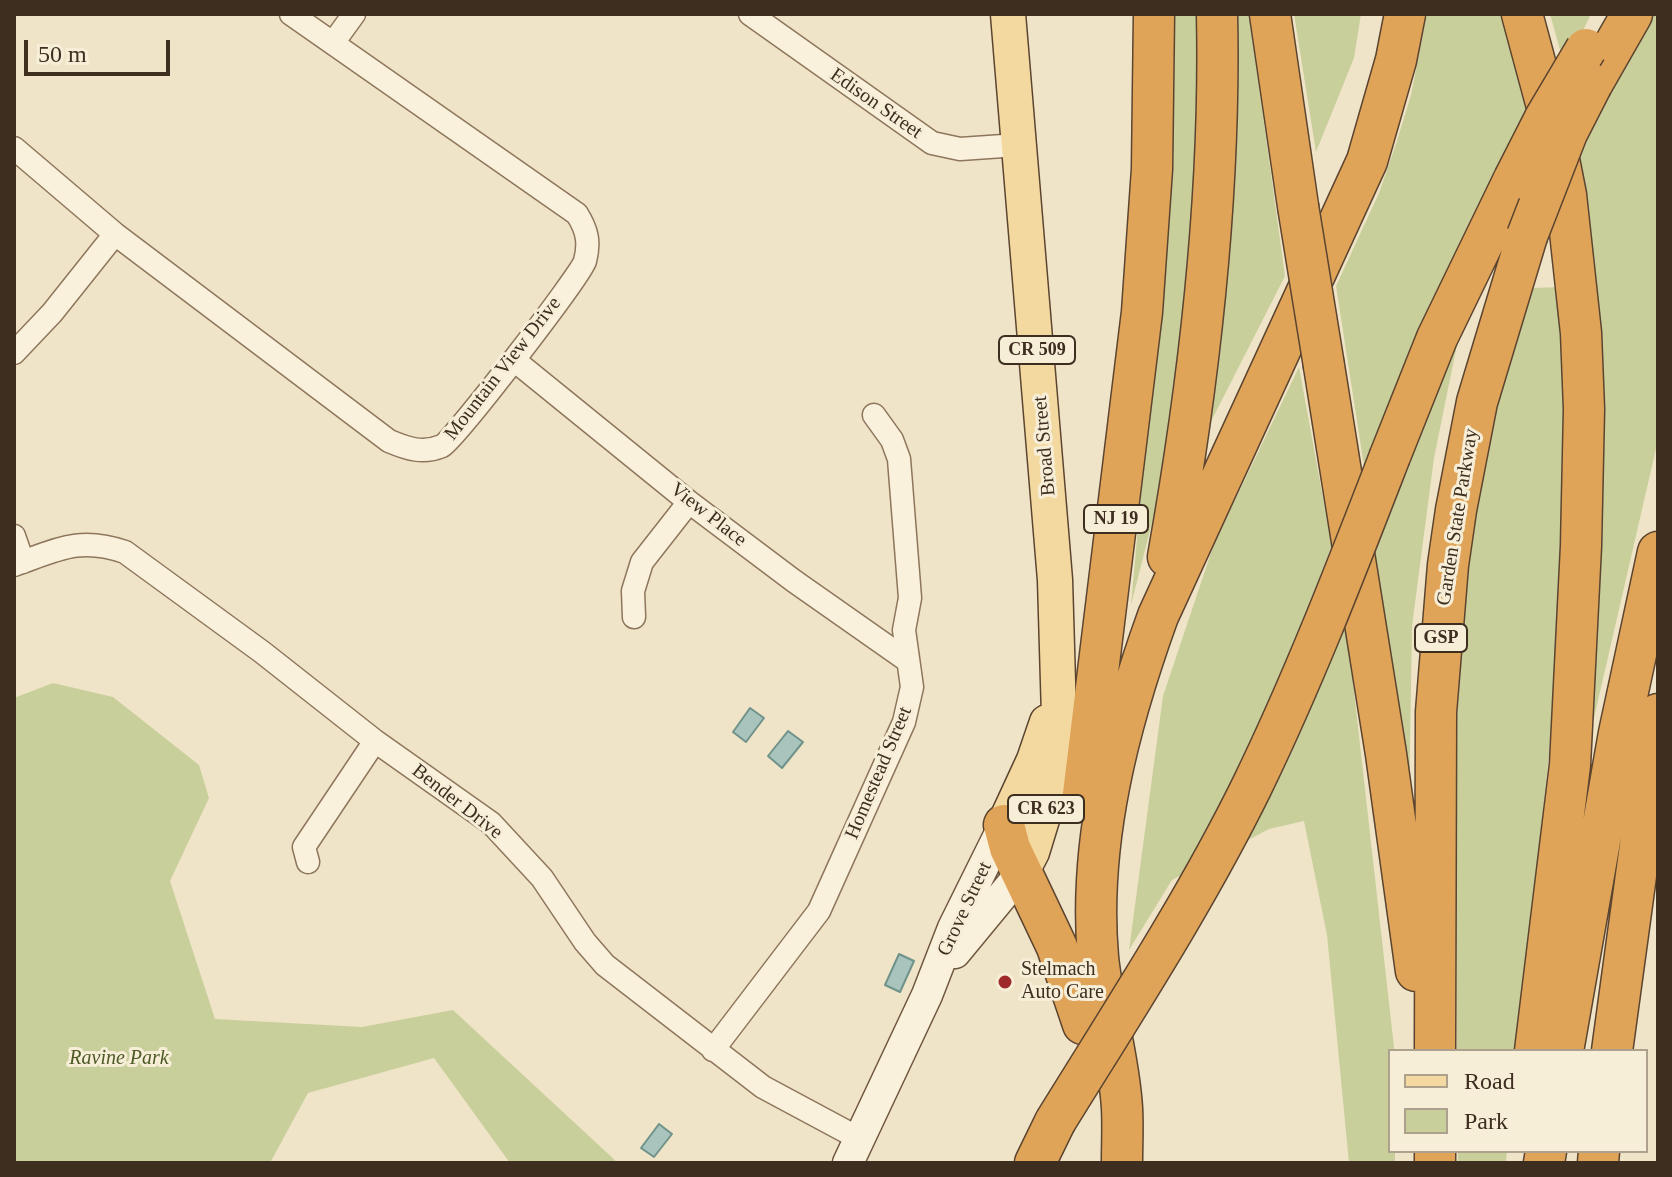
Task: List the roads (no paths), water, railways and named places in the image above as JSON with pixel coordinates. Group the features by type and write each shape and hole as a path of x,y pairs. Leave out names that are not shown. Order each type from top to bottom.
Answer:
{"highway":[{"name":"NJ 19","path":"1096,1163 1098,1122 1073,952 1072,916 1076,844 1142,312 1152,169 1154,14"},
{"path":"1158,616 1177,508 1210,245 1215,177 1217,14"},
{"path":"1270,14 1386,754 1427,1049"},
{"path":"1122,1163 1122,1107 1102,987 1096,910 1101,843 1116,750 1134,681 1158,616 1367,161 1390,85 1405,14"},
{"path":"1522,14 1553,129 1566,195 1581,333 1584,409 1570,765 1535,1049"},
{"path":"1035,1163 1055,1122 1210,866 1252,787 1312,656 1437,338 1545,118 1589,66 1616,14"},
{"name":"Garden State Parkway","path":"1435,1049 1436,712 1448,565 1477,402 1527,236 1589,66 1632,14"},
{"path":"1563,1049 1616,748 1658,552"},
{"path":"1612,1049 1658,714"},
{"path":"1004,825 1010,848 1057,947 1083,1024"}],"main road":[{"name":"Broad Street","path":"1008,14 1052,537 1059,741 1051,790 1032,852 1021,873"},
{"name":"Broad Street","path":"1004,825 1034,760 1057,687"}],"street":[{"name":"Mountain View Drive","path":"14,148 115,234 389,441 409,450 423,451 445,445 514,360 585,263 588,231 577,214 291,14"},
{"path":"333,43 354,14"},
{"name":"Edison Street","path":"750,14 932,143 960,149 1018,145"},
{"path":"14,353 52,313 115,234"},
{"name":"View Place","path":"514,360 689,502 908,661"},
{"name":"Homestead Street","path":"713,1050 819,911 904,722 912,687 904,630 910,598 899,459 892,440 874,415"},
{"path":"634,617 633,591 642,562 689,502"},
{"path":"14,536 18,563"},
{"name":"Bender Drive","path":"18,563 72,544 102,544 125,552 262,652 375,741 491,823 542,878 585,942 605,965 713,1050 854,1151"},
{"path":"308,862 304,847 375,741"},
{"name":"Grove Street","path":"854,1151 927,995 953,928 1004,825"},
{"name":"Grove Street","path":"927,995 958,949 1021,873"}],"water":[{"path":"750,708 764,718 746,742 733,732"},
{"path":"788,731 803,742 782,768 768,756"},
{"path":"899,954 914,961 900,992 885,985"},
{"path":"659,1124 672,1134 654,1157 641,1148"}],"place":[{"name":"Stelmach Auto Care","path":"1005,982"}],"park label":[{"name":"Ravine Park","path":"119,1059"}]}
